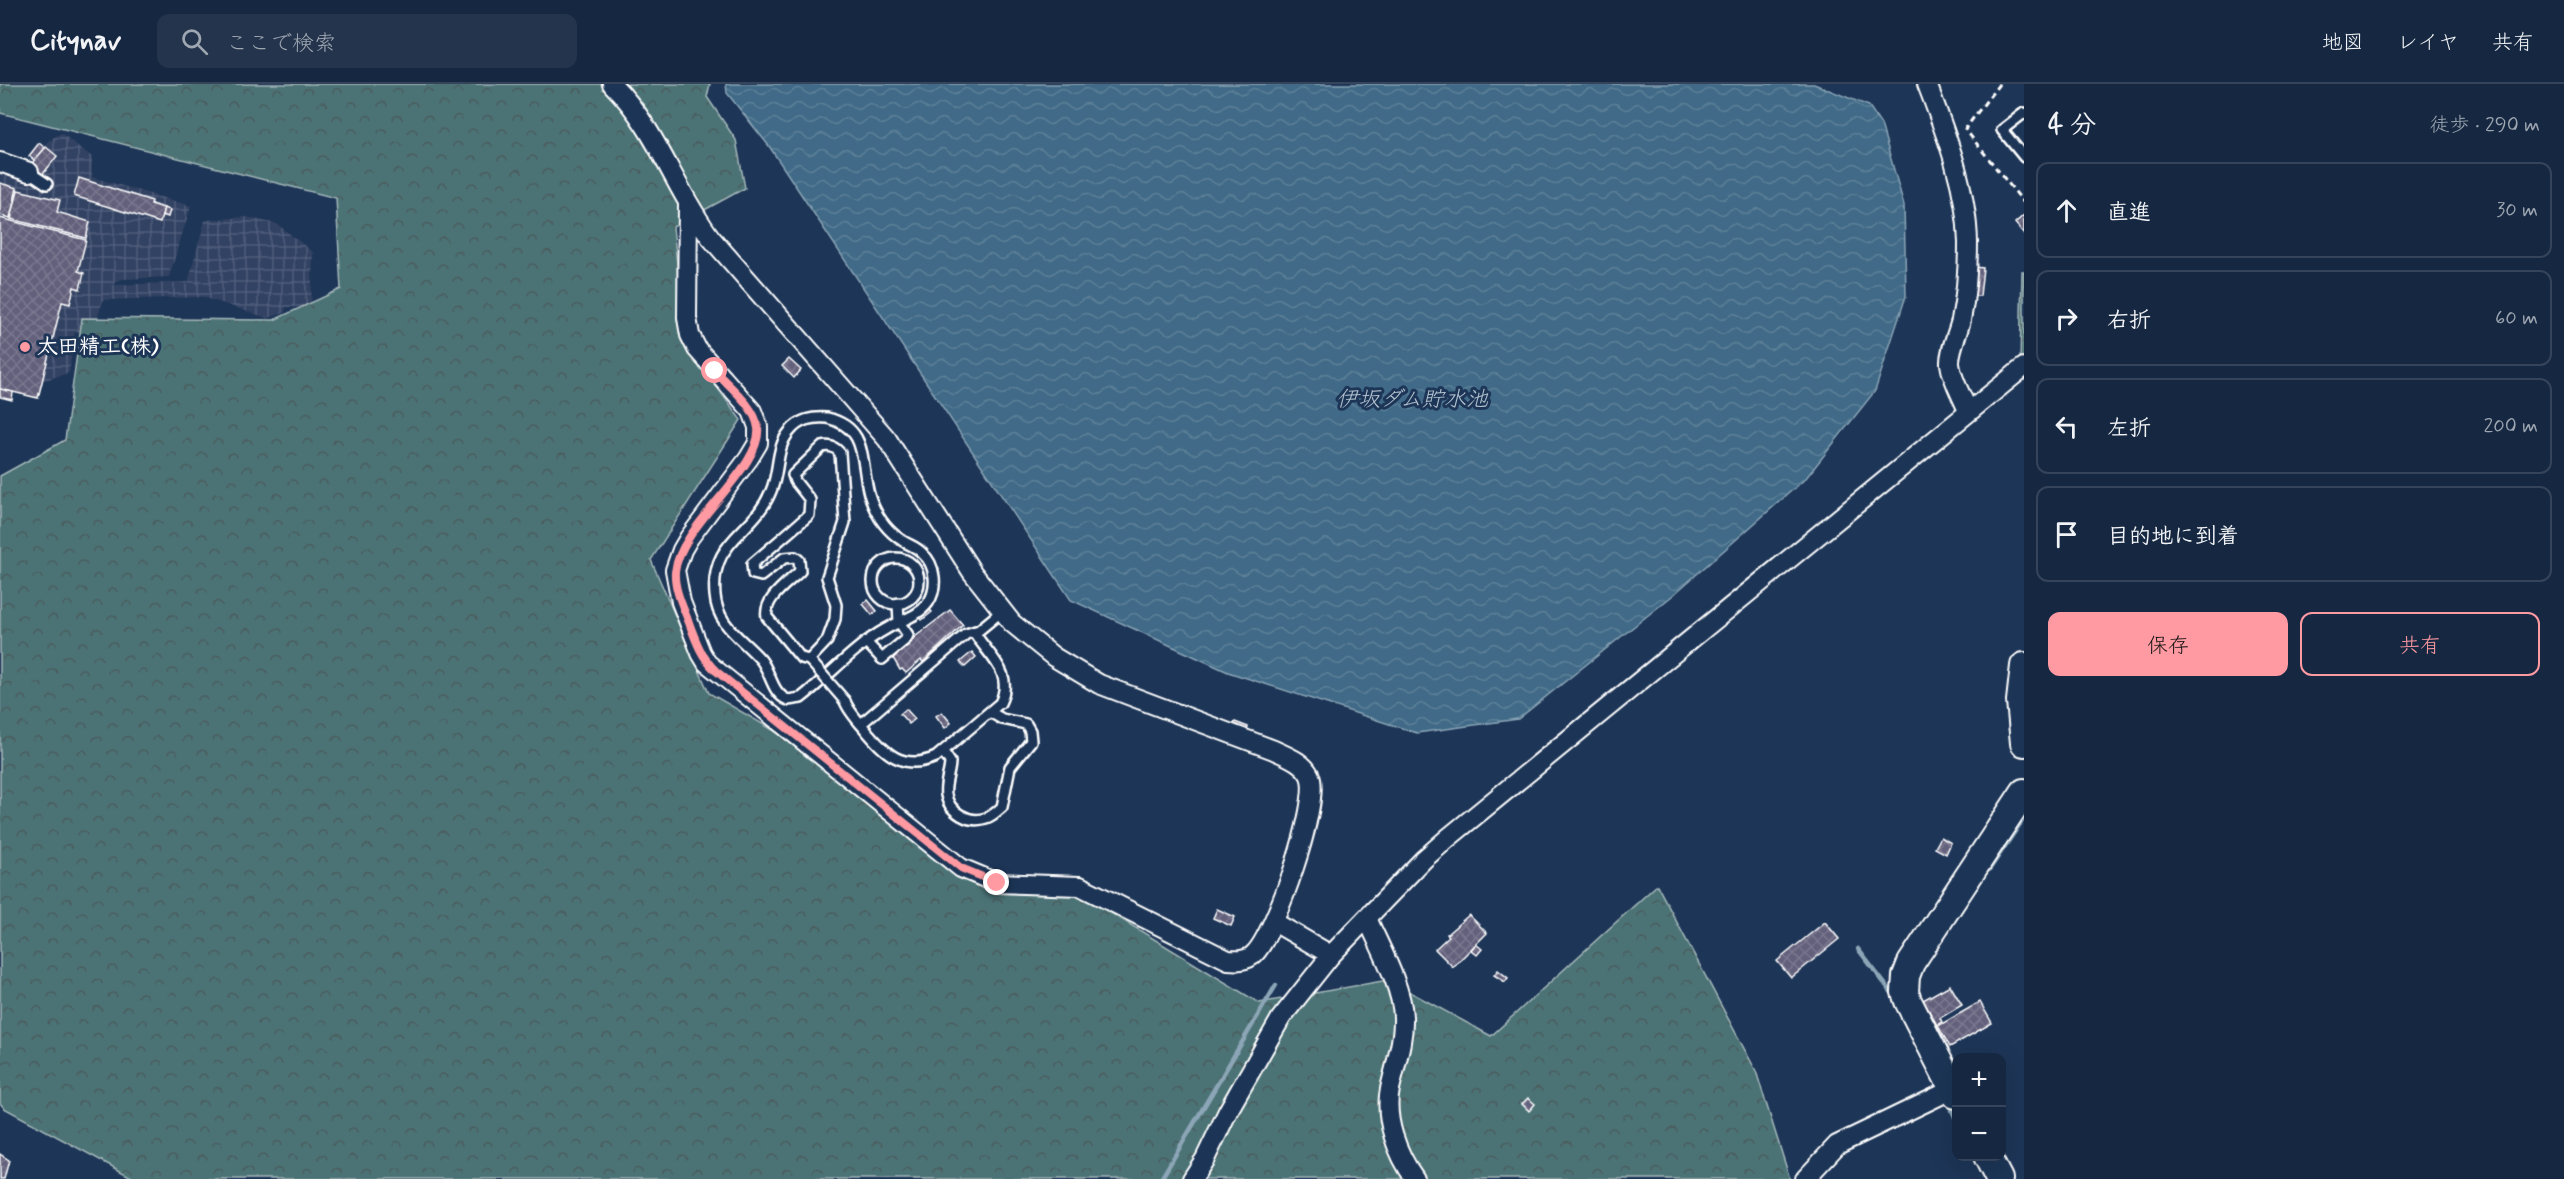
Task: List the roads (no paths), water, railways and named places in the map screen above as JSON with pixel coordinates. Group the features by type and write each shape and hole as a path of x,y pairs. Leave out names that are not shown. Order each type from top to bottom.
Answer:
{"street":[{"path":"612,84 633,105 656,142 688,204 718,247 887,439 972,572 1012,623 1054,657 1099,684 1255,742 1302,765 1312,782 1312,804 1274,922 1256,953 1247,959 1228,960 1080,886 997,883 961,868 707,663 681,602 675,576 677,562 689,538 749,458 759,437 752,411 697,349 690,335 687,318 688,204"},
{"path":"1928,84 1959,178 1965,213 1968,243 1966,284 1962,316 1950,362 1968,411"},
{"path":"0,162 29,172"},
{"path":"1192,1179 1281,1018 1331,955 1424,859 2024,367"},
{"path":"2024,666 2020,701 2024,743"},
{"path":"1805,1179 1837,1145 1949,1093 1908,1001 1905,992 1906,976 1922,944 2024,792"},
{"path":"1367,918 1402,1007 1403,1032 1389,1098 1389,1116 1390,1125 1403,1157 1415,1179"},
{"path":"1274,922 1331,955"},
{"path":"1989,1161 1998,1179"}],"lane":[{"path":"2024,113 2002,130 2024,157"},
{"path":"29,172 47,184"},
{"path":"808,418 827,418 845,424 852,430 861,445 868,489 876,514 895,536 918,549 930,564 934,579 929,601 920,612 899,622 879,633 801,698 788,700 776,692 770,674 758,657 730,632 716,604 715,576 719,559 765,503 775,479 781,445 791,429 808,418"},
{"path":"811,662 827,641 835,619 836,605 827,577 845,522 840,453 837,449 827,446 822,447 793,474 795,481 810,500 809,515 752,564 753,574 761,576 784,558 795,556 799,560 800,571 771,599 765,612 767,617 801,658 811,662 845,701 881,748 894,758 924,761 944,753 1003,698 1004,676 998,662 974,632"},
{"path":"890,558 906,560 916,570 919,577 919,584 913,597 898,603 885,601 879,596 873,582 877,567 890,558"},
{"path":"867,643 882,659 906,639 908,635 899,622 898,603"},
{"path":"861,724 966,634 974,632 1002,611"},
{"path":"944,753 950,762 945,788 950,807 958,814 977,820 989,818 1002,807 1010,767 1029,745 1031,736 1026,724 1002,719 990,712"}],"water":[{"name":"伊坂ダム貯水池","path":"726,84 1814,84 1869,106 1881,124 1904,205 1906,296 1875,391 1806,478 1672,596 1518,719 1417,733 1228,672 1071,600 769,146 727,93"}],"waterway":[{"path":"1989,870 2024,818"},
{"path":"1858,949 1895,997"},
{"path":"1161,1179 1276,985"},
{"path":"1948,1101 1952,1110"}],"place":[{"name":"太田精工(株)","path":"25,347"}]}
